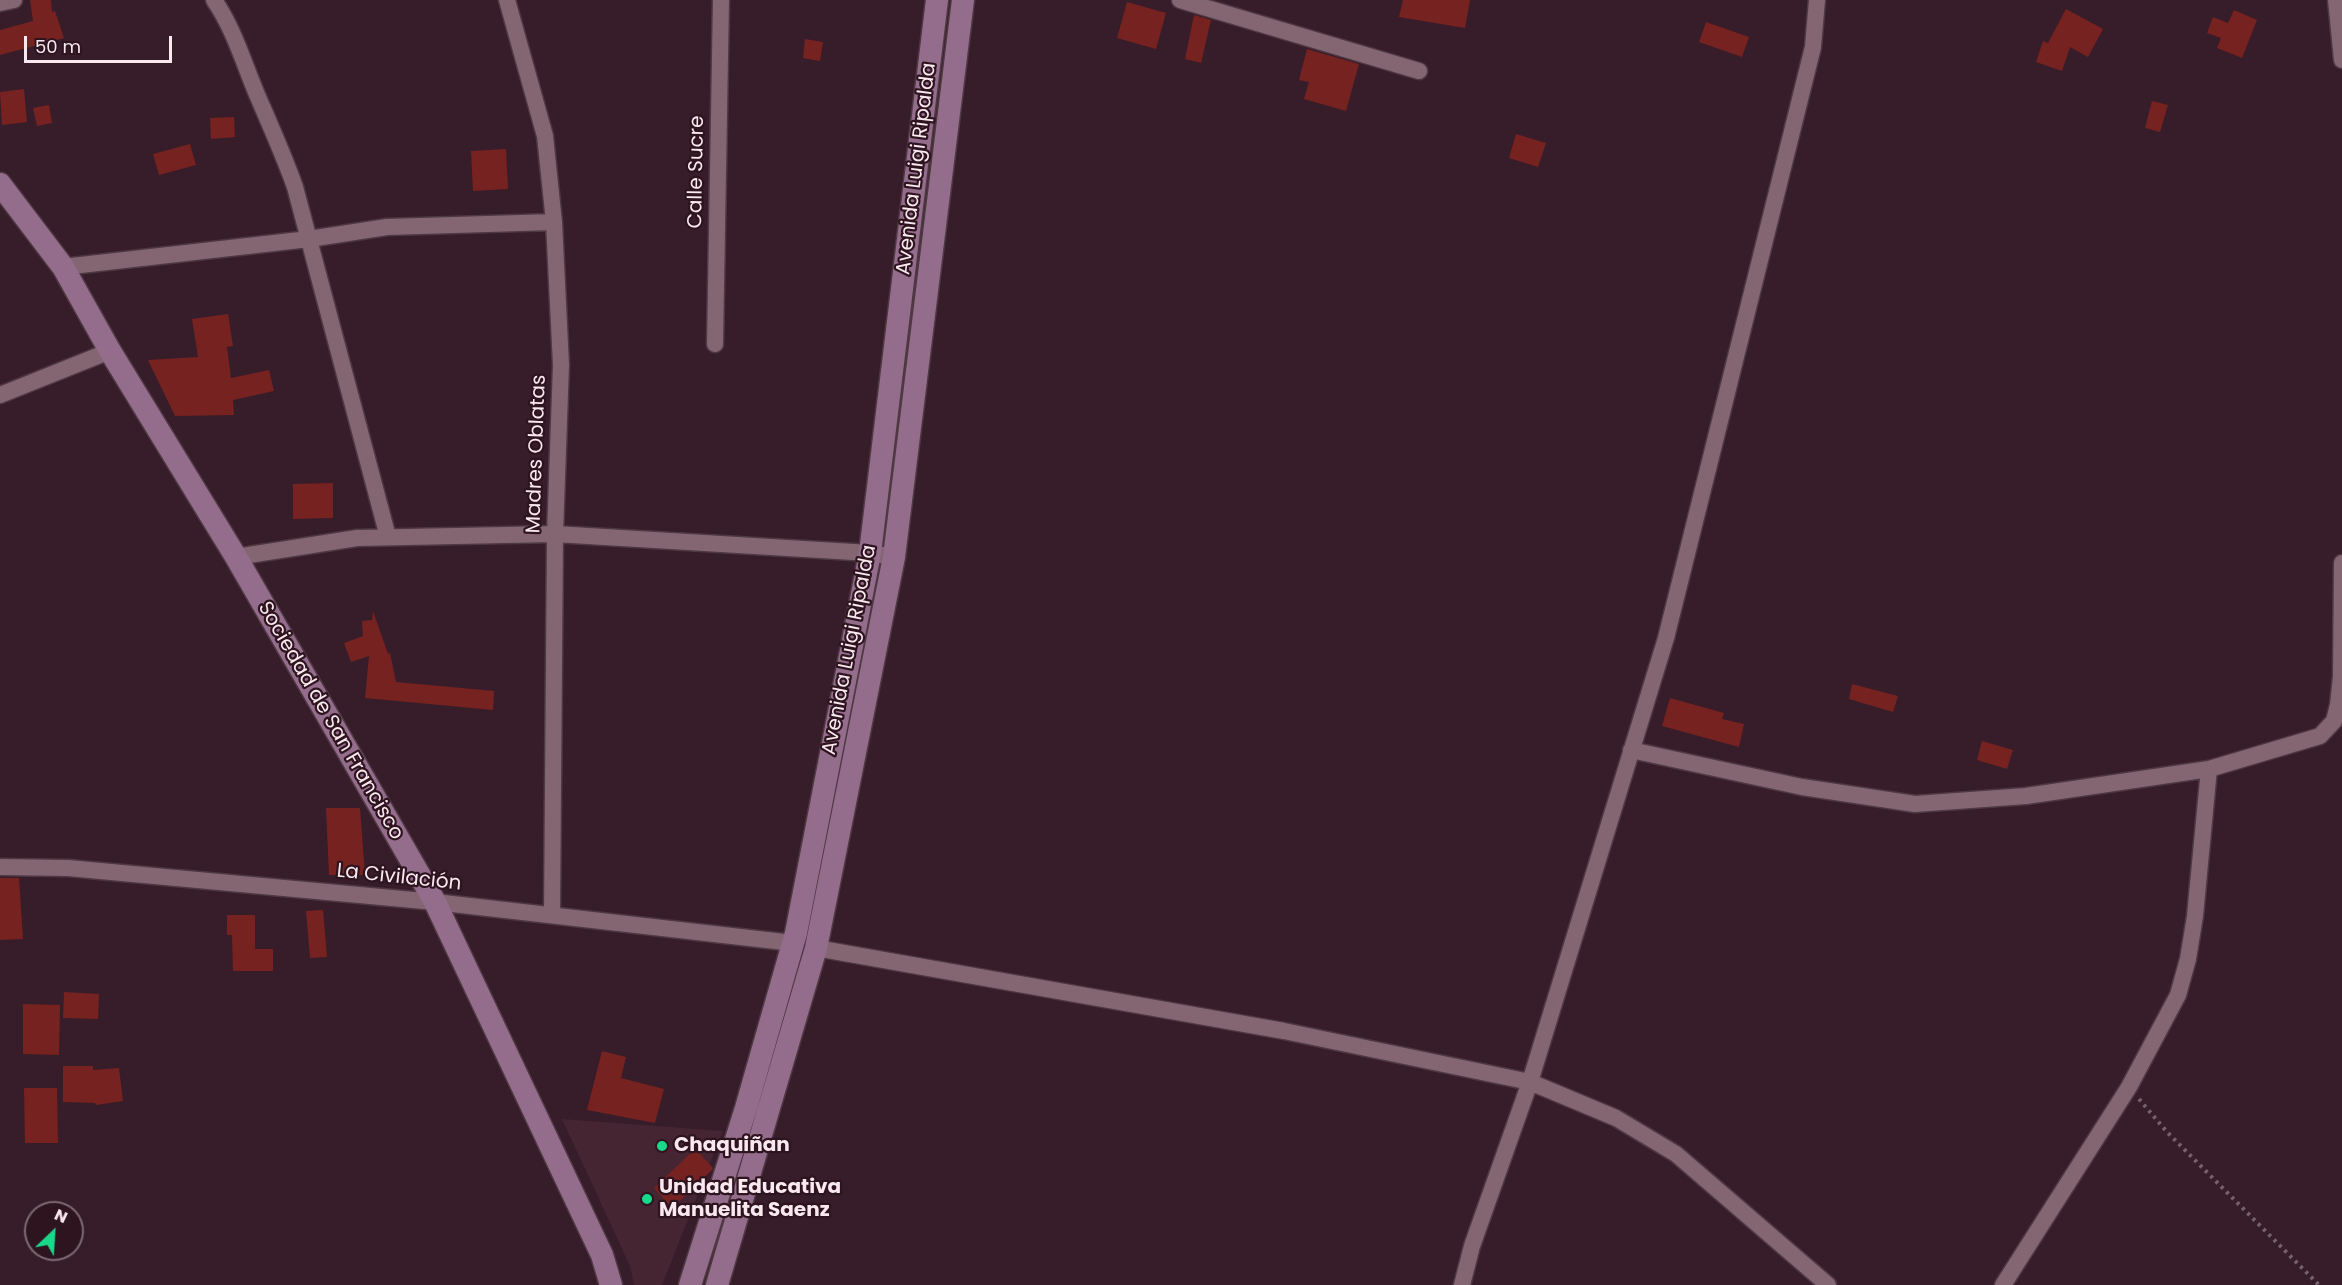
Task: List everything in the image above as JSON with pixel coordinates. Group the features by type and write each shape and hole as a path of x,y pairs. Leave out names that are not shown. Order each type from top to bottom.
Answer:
{"street":[{"path":"0,3 14,0"},
{"path":"214,0 236,42 296,187 388,537"},
{"name":"Madres Oblatas","path":"507,0 545,136 554,222 561,365 555,534 552,915"},
{"name":"Calle Sucre","path":"715,344 721,0"},
{"name":"Avenida Luigi Ripalda","path":"690,1285 746,1108 793,943 870,553 937,0"},
{"name":"Avenida Luigi Ripalda","path":"717,1285 816,948 894,557 963,0"},
{"path":"1180,0 1419,71"},
{"path":"1462,1285 1472,1246 1530,1082 1669,627 1813,47 1817,0"},
{"path":"2338,4 2342,60"},
{"name":"Sociedad de San Francisco","path":"0,184 63,267 110,351 236,557 435,902 602,1255 610,1285"},
{"path":"63,267 309,239 387,227 554,222"},
{"path":"0,395 110,351"},
{"path":"236,557 357,538 555,534 870,553 894,557"},
{"path":"1631,750 1802,787 1915,804 2026,796 2209,769 2320,735 2334,721 2340,706 2342,563"},
{"path":"2003,1285 2129,1087 2178,995 2188,959 2195,916 2209,769"},
{"name":"La Civilación","path":"0,867 68,868 435,902 793,943"},
{"path":"816,948 1284,1031 1530,1082 1616,1118 1676,1154 1721,1190 1828,1285"}],"path":[{"path":"2129,1087 2167,1132 2319,1285"}],"shaded area":[{"name":"Unidad Educativa Manuelita Saenz","path":"562,1119 723,1131 662,1285 634,1285 630,1266"}],"building":[{"path":"30,0 51,0 52,12 55,11 64,38 0,55 0,30 33,21"},
{"path":"1403,0 1470,0 1465,28 1399,17"},
{"path":"1127,2 1166,13 1156,49 1117,38"},
{"path":"2066,9 2103,29 2088,57 2070,47 2062,71 2036,62 2043,41 2048,43"},
{"path":"2234,10 2257,20 2242,58 2217,48 2221,38 2207,33 2213,17 2228,23"},
{"path":"1194,15 1211,20 1201,63 1185,59"},
{"path":"1706,22 1749,37 1742,57 1699,42"},
{"path":"805,39 823,42 820,61 803,58"},
{"path":"1307,49 1359,64 1346,111 1304,99 1309,82 1299,80"},
{"path":"24,89 27,122 2,125 0,92"},
{"path":"2152,101 2168,105 2160,132 2145,128"},
{"path":"49,105 52,123 37,126 33,108"},
{"path":"234,117 235,137 211,139 210,118"},
{"path":"1516,134 1546,143 1538,167 1509,158"},
{"path":"190,144 196,165 159,175 153,154"},
{"path":"506,149 508,189 473,191 471,151"},
{"path":"228,314 233,346 227,347 231,378 269,370 274,391 233,400 234,415 175,416 148,360 198,357 192,319"},
{"path":"333,483 333,518 293,519 293,484"},
{"path":"373,611 388,654 390,653 396,682 494,691 493,710 365,698 369,656 351,662 344,643 363,636 362,621 372,620"},
{"path":"1852,684 1898,696 1893,712 1849,699"},
{"path":"1670,698 1724,713 1722,719 1744,724 1739,747 1662,726"},
{"path":"1982,741 2013,750 2007,769 1977,760"},
{"path":"326,808 360,808 365,875 329,875"},
{"path":"0,878 19,878 23,939 0,940"},
{"path":"323,910 327,957 310,958 306,911"},
{"path":"227,915 255,915 255,949 273,949 273,971 233,971 232,935 227,935"},
{"path":"64,992 99,994 98,1019 63,1018"},
{"path":"23,1004 60,1005 59,1055 23,1054"},
{"path":"602,1051 626,1057 621,1078 664,1089 655,1123 587,1110"},
{"path":"63,1066 93,1066 93,1070 119,1068 123,1101 96,1105 95,1103 63,1102"},
{"path":"24,1088 57,1088 58,1143 25,1143"},
{"path":"695,1149 713,1168 672,1208 654,1188"}],"place":[{"name":"Chaquiñan","path":"662,1146"},
{"name":"Unidad Educativa Manuelita Saenz","path":"647,1199"}]}
